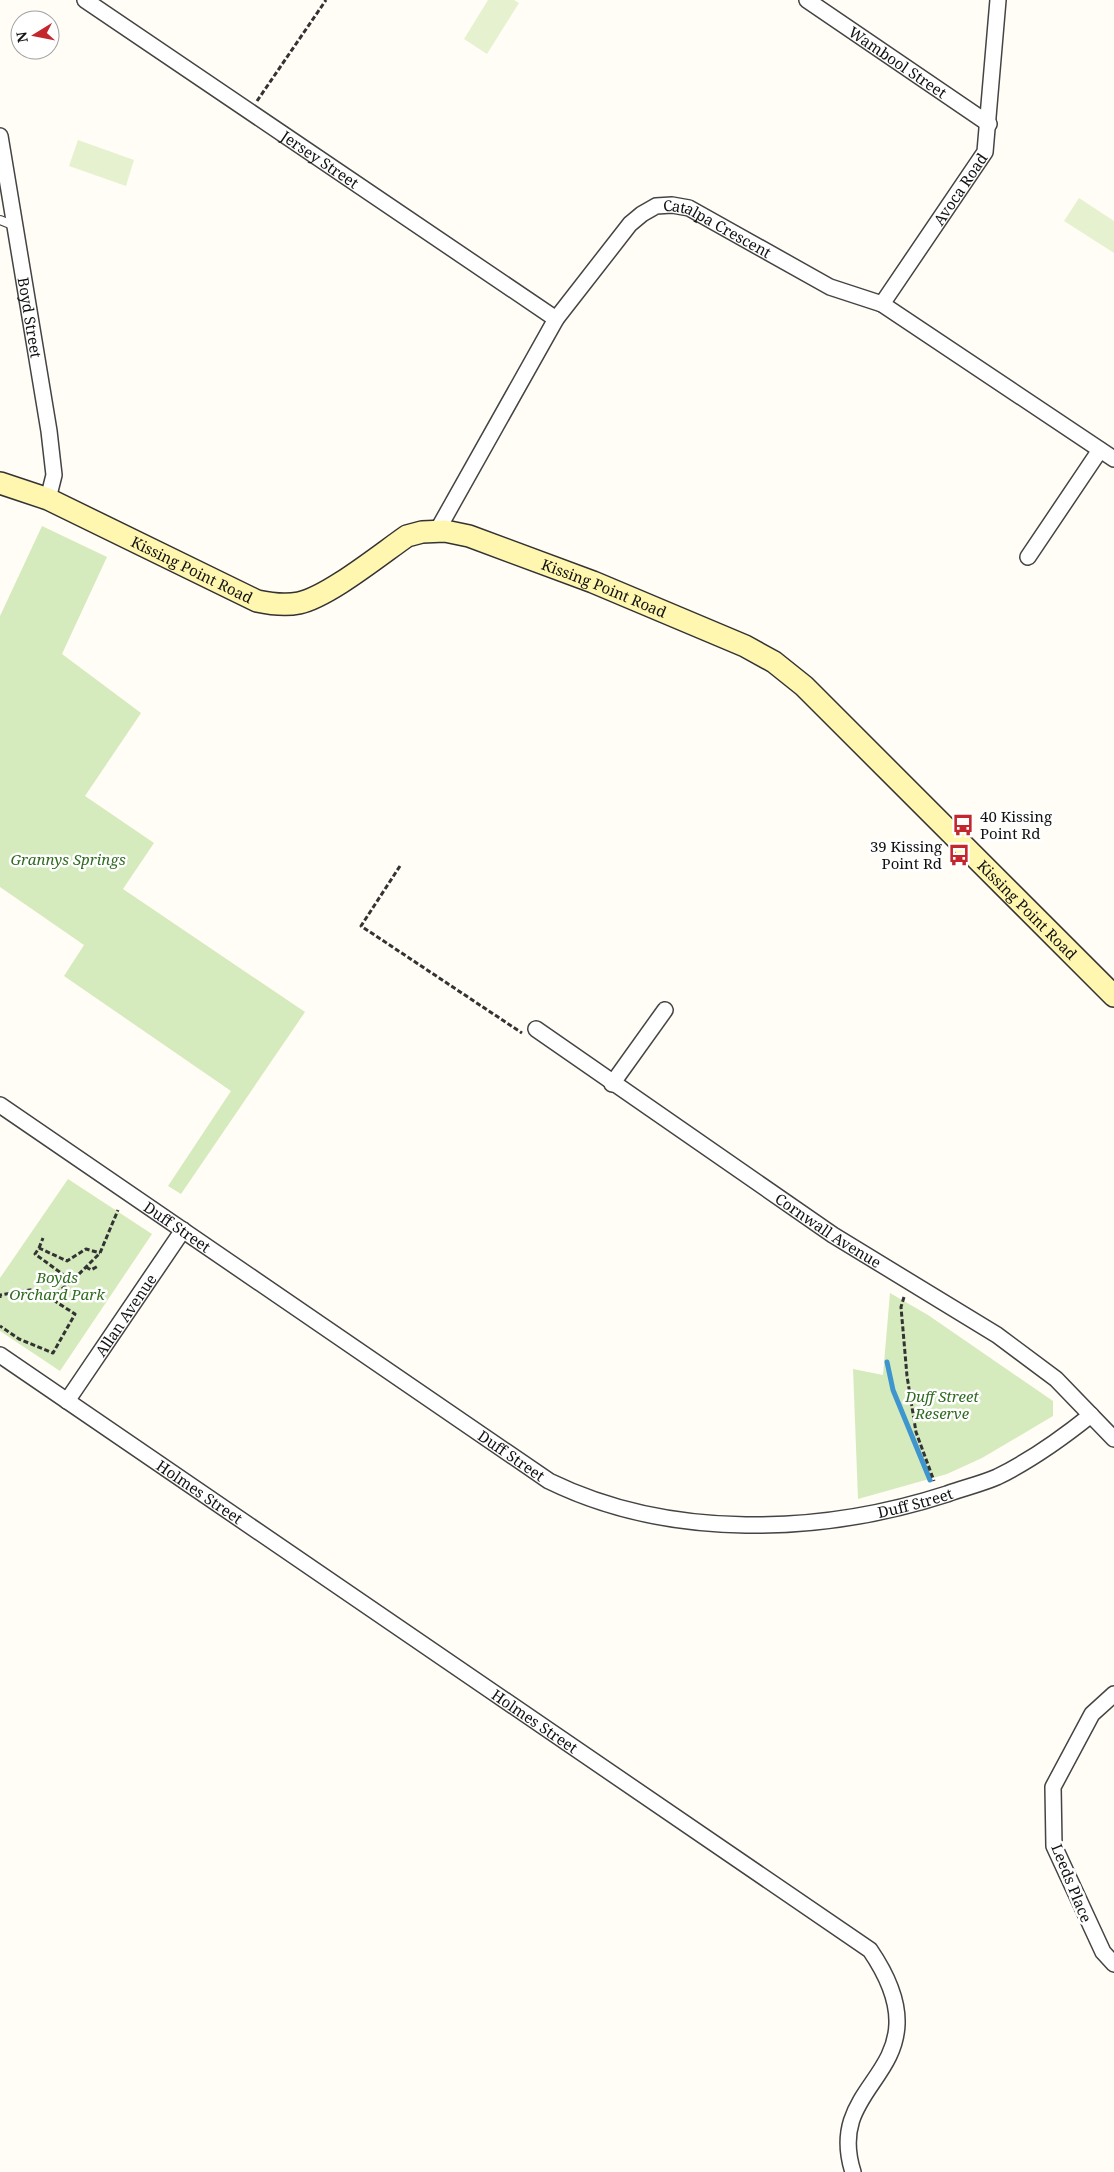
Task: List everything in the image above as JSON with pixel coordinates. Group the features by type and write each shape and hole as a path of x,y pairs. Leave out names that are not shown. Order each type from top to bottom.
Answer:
{"main road":[{"name":"Kissing Point Road","path":"0,483 48,499 257,601 279,605 300,603 320,596 408,536 437,531 469,536 593,582 744,646 774,662 804,686 1114,996"}],"street":[{"name":"Jersey Street","path":"84,0 556,320"},
{"name":"Wambool Street","path":"807,0 989,124"},
{"name":"Avoca Road","path":"882,304 985,152 989,124 998,0"},
{"name":"Boyd Street","path":"0,136 49,431 54,475 48,499"},
{"name":"Catalpa Crescent","path":"437,531 556,320 630,224 656,206 672,205 688,208 830,287 882,304 1114,459"},
{"path":"1028,557 1100,450"},
{"path":"612,1084 665,1010"},
{"name":"Cornwall Avenue","path":"536,1029 612,1084 833,1235 997,1335 1056,1379 1114,1439"},
{"name":"Duff Street","path":"0,1105 549,1481 578,1495 619,1509 669,1518 755,1526 880,1512 995,1478 1032,1459 1091,1414"},
{"name":"Allan Avenue","path":"67,1401 183,1230"},
{"name":"Holmes Street","path":"0,1355 870,1950 886,1974 894,2002 897,2025 891,2050 860,2100 850,2122 848,2149 854,2172"},
{"name":"Leeds Place","path":"1114,1694 1092,1714 1053,1787 1054,1846 1103,1952 1114,1964"}],"lane":[{"path":"0,220 15,226"}],"path":[{"path":"250,112 326,0"},
{"path":"400,866 361,926 525,1035 536,1029"},
{"path":"50,1298 72,1281 100,1253 118,1210"},
{"path":"43,1238 35,1254 72,1281"},
{"path":"39,1248 66,1261 86,1249 100,1253"},
{"path":"86,1267 91,1270 98,1266"},
{"path":"908,1280 901,1307 907,1376 916,1432 934,1481"},
{"path":"0,1298 0,1295 36,1289 75,1314 53,1354 19,1339 0,1326"}],"green space":[{"path":"488,0 514,0 519,3 487,54 464,39"},
{"path":"78,140 134,160 126,186 69,166"},
{"path":"1079,198 1114,221 1114,253 1064,221"},
{"name":"Grannys Springs","path":"42,526 107,557 62,654 141,713 85,796 154,843 123,889 305,1012 181,1194 168,1186 231,1091 64,976 84,945 0,887 0,616"},
{"name":"Boyds Orchard Park","path":"68,1179 152,1234 60,1371 0,1331 0,1278"},
{"name":"Duff Street Reserve","path":"890,1293 928,1315 1053,1401 1053,1416 982,1458 947,1474 858,1499 853,1369 883,1375"}],"waterway":[{"path":"887,1362 893,1390 930,1480"}],"place":[{"name":"40 Kissing Point Rd","path":"963,825"},
{"name":"39 Kissing Point Rd","path":"959,855"}]}
